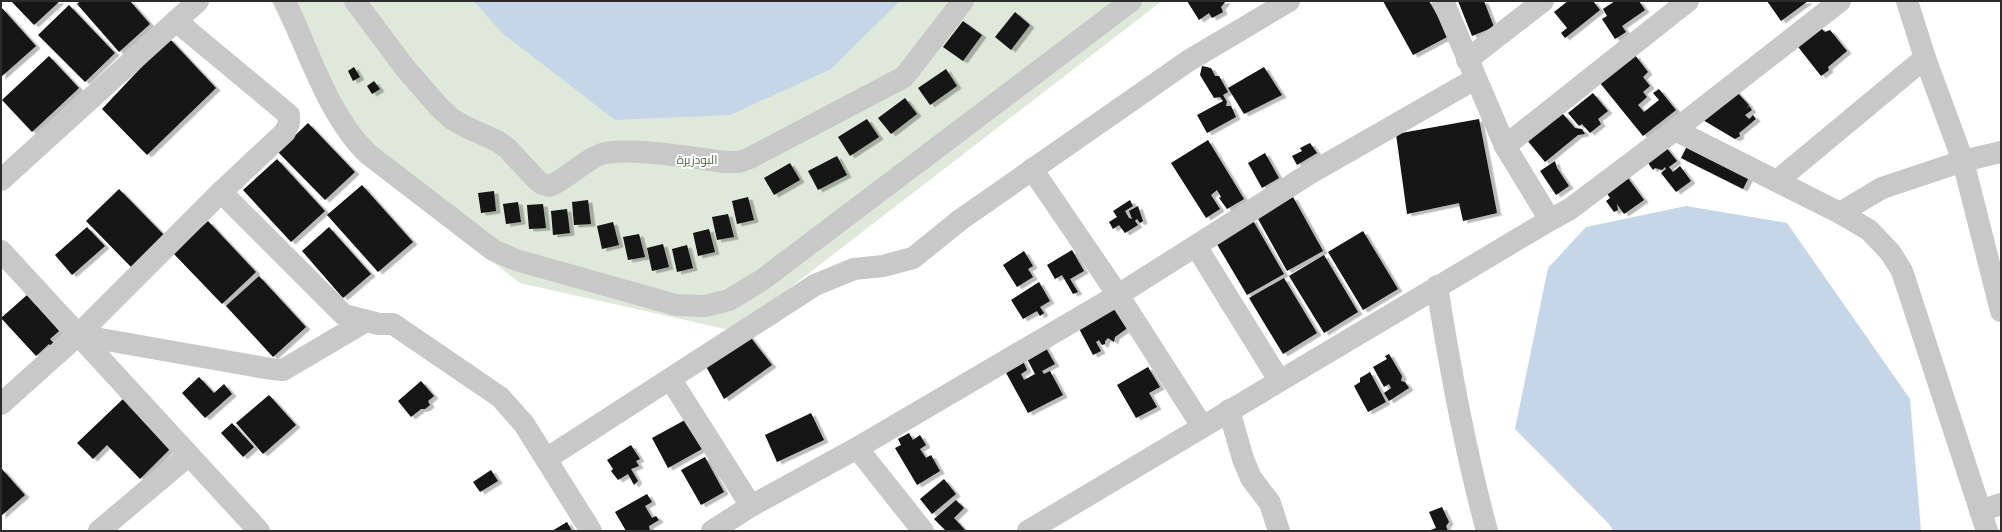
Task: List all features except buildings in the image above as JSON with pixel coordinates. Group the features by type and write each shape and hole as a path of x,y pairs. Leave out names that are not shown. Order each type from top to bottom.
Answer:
{"street":[{"path":"1,180 198,1"},
{"path":"284,1 334,107 354,140 368,154 493,250 530,264 652,300 676,305 705,306 729,300 762,280 1131,1"},
{"path":"355,1 405,68 439,107 452,119 466,128 497,141 507,148 537,180 542,184 550,186 565,178 578,166 600,155 609,153 647,153 726,162 739,162 750,158 904,77 963,1"},
{"path":"546,460 815,285 841,273 854,269 883,266 913,258 960,220 1188,61 1289,1"},
{"path":"1443,1 1505,146 1550,220"},
{"path":"712,531 751,506 857,448 1118,295 1196,246 1471,69 1544,1"},
{"path":"1505,146 1688,1"},
{"path":"1028,531 1437,286 1570,209 1675,130 1840,1"},
{"path":"1907,1 1925,58 1963,161 2001,312"},
{"path":"1,404 78,335 221,192 285,132 289,123 289,115 176,21"},
{"path":"1777,181 1925,58"},
{"path":"1675,130 1840,213 1869,230 1890,252 1902,271 1984,521 2001,504"},
{"path":"1840,213 1882,188 1963,161 2001,152"},
{"path":"1032,169 1118,295 1202,426"},
{"path":"221,192 344,315 366,321 393,324 500,397 524,424 591,531"},
{"path":"1196,246 1279,380"},
{"path":"1,251 259,531"},
{"path":"1437,286 1455,399 1473,481 1487,531"},
{"path":"78,335 283,370 366,321"},
{"path":"671,380 751,506"},
{"path":"1229,410 1243,459 1251,478 1270,503 1279,531"},
{"path":"857,448 923,531"},
{"path":"99,531 189,455"}],"green space":[{"name":"البودزيرة","path":"271,1 1162,1 734,331 520,283 394,186 317,94"}],"water":[{"path":"474,1 900,1 831,69 730,115 615,120 502,33"},
{"path":"1686,206 1787,223 1910,399 1921,531 1613,531 1609,524 1515,429 1548,268 1586,227"}]}
